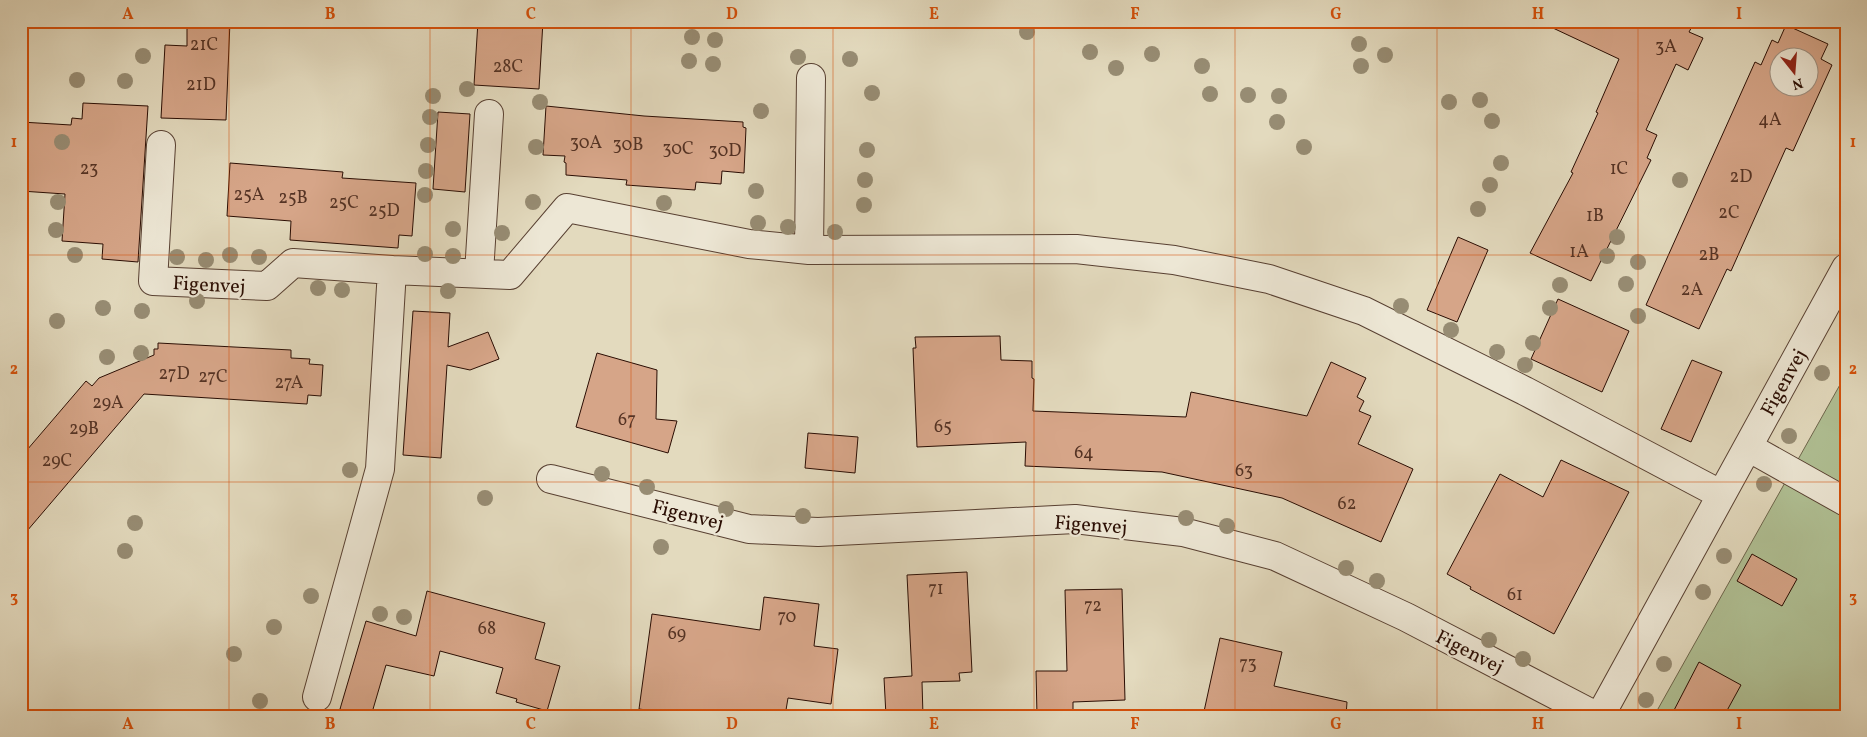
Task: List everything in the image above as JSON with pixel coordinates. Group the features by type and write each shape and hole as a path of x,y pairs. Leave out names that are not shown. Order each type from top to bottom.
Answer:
{"street":[{"path":"809,250 810,78"},
{"path":"479,273 489,114"},
{"name":"Figenvej","path":"161,145 153,281 267,286 294,263 392,270 510,275 567,208 749,244 809,250 1076,249 1174,260 1269,279 1364,311 1525,391 1720,494"},
{"name":"Figenvej","path":"1600,716 1720,494 1748,447 1846,268"},
{"path":"317,697 380,469 392,270"},
{"path":"1748,447 1846,502"},
{"name":"Figenvej","path":"551,479 749,529 818,532 1075,519 1183,532 1276,556 1406,617 1596,716"}],"green space":[{"path":"1846,374 1846,716 1654,716"}],"building":[{"path":"187,21 230,21 226,120 161,118 165,45 187,46"},
{"path":"478,21 543,21 539,89 474,85"},
{"path":"1538,21 1695,21 1689,32 1703,38 1688,70 1676,64 1646,130 1657,135 1647,158 1651,160 1591,281 1530,253 1573,173 1571,172 1598,113 1596,112 1619,59"},
{"path":"1786,25 1828,44 1821,59 1832,65 1820,91 1820,48 1770,48 1770,98 1817,98 1793,151 1786,148 1731,271 1727,269 1699,329 1646,305 1755,62 1761,65 1772,40 1778,43"},
{"path":"83,103 148,106 138,262 102,259 103,244 62,241 65,194 21,191 21,122 71,125 72,118 82,119"},
{"path":"546,106 644,116 743,122 743,127 746,128 744,173 722,171 721,184 696,182 695,190 626,185 627,180 566,175 565,156 543,155"},
{"path":"438,112 470,114 465,192 433,189"},
{"path":"230,163 343,172 342,178 416,183 412,236 399,235 398,248 290,240 291,221 227,216"},
{"path":"1458,237 1488,250 1457,322 1427,310"},
{"path":"1558,299 1629,331 1602,392 1531,359"},
{"path":"413,311 450,313 448,347 488,332 499,359 470,370 447,365 441,458 403,455"},
{"path":"1000,336 1001,360 1032,361 1032,378 1034,379 1033,411 1186,417 1191,392 1307,416 1331,362 1366,378 1357,397 1364,401 1359,411 1371,416 1358,444 1413,469 1381,542 1282,498 1162,472 1025,466 1026,442 917,447 913,348 916,348 915,337"},
{"path":"158,343 291,350 291,358 310,359 309,364 323,365 321,396 308,395 307,404 144,394 21,538 21,457 86,381 92,386 99,378 154,355 154,349 158,349"},
{"path":"597,353 657,370 656,419 677,421 668,453 576,427"},
{"path":"1692,360 1722,372 1691,442 1661,429"},
{"path":"808,433 858,437 855,473 805,468"},
{"path":"1561,460 1629,492 1554,634 1470,589 1471,587 1447,574 1500,474 1543,497"},
{"path":"1752,554 1797,579 1782,606 1737,581"},
{"path":"967,572 972,672 959,673 960,681 922,682 923,716 886,716 884,678 912,676 907,575"},
{"path":"1122,589 1125,700 1073,702 1073,716 1037,716 1036,671 1067,671 1065,590"},
{"path":"427,591 545,623 535,659 560,666 547,711 516,702 517,699 496,693 503,668 440,651 434,676 386,665 371,716 362,716 340,709 366,621 416,636"},
{"path":"764,597 819,604 814,646 838,649 831,704 788,698 785,716 691,716 639,709 652,614 760,630"},
{"path":"1220,638 1282,652 1274,686 1347,702 1346,716 1203,716"},
{"path":"1699,662 1741,685 1724,716 1671,716"}]}
